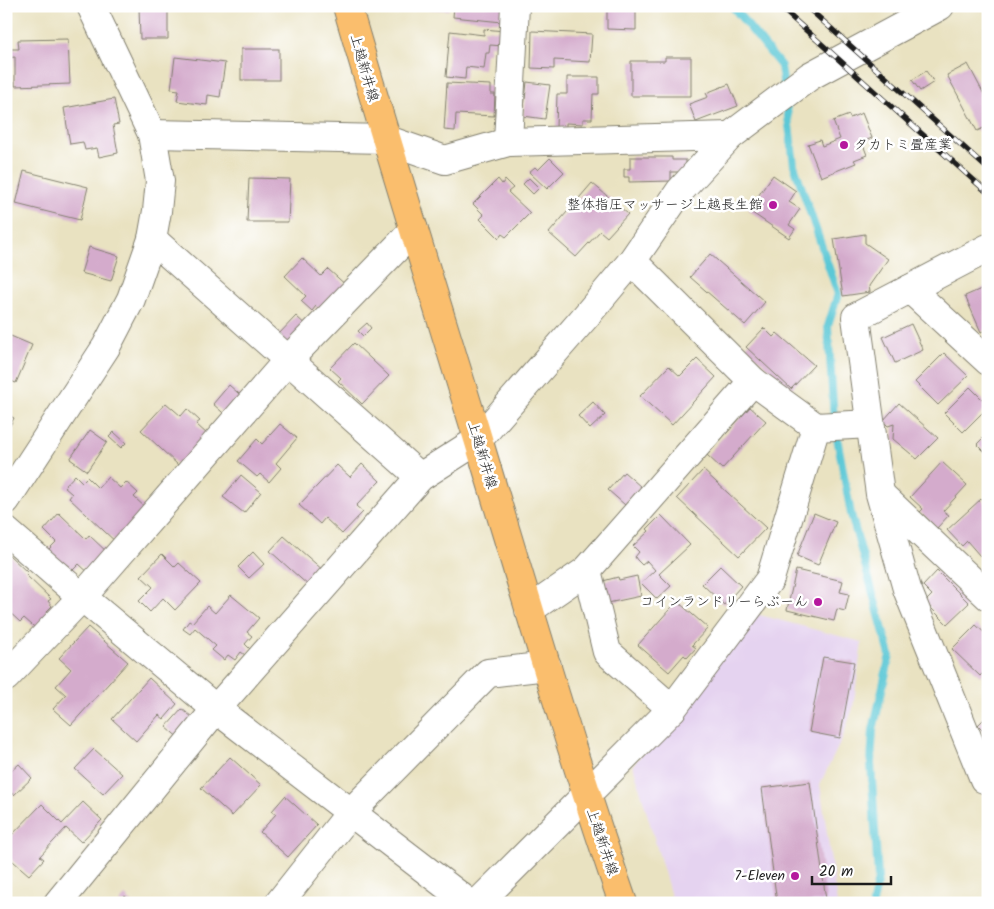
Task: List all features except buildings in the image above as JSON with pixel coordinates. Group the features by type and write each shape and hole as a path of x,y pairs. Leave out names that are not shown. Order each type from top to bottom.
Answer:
{"main road":[{"name":"上越新井線","path":"346,6 528,610 586,795 623,903"}],"street":[{"path":"6,500 106,347 131,299 152,239 157,211 160,181 152,134 92,6"},
{"path":"508,142 515,6"},
{"path":"58,903 216,709 420,477 478,440 632,261 680,191 730,136 810,76 940,6"},
{"path":"152,134 385,139 445,160 508,142 730,136"},
{"path":"6,678 82,597 289,359 414,230"},
{"path":"152,239 420,477"},
{"path":"988,248 856,317 862,424 880,494 908,588 984,779 988,778"},
{"path":"632,261 753,381 817,427 862,424"},
{"path":"910,289 988,361"},
{"path":"528,610 587,570 753,381"},
{"path":"478,903 672,709 770,579 817,427"},
{"path":"880,494 988,596"},
{"path":"6,531 216,709 469,903"},
{"path":"587,570 607,652 672,709"},
{"path":"279,903 350,812 488,672 546,666"}],"shaded area":[{"path":"756,614 862,642 853,708 842,739 820,784 837,903 673,903 633,765"}],"waterway":[{"path":"732,6 781,66 784,88"},
{"path":"786,101 794,165 838,294 828,326 834,420"},
{"path":"836,432 851,514 890,655 873,730 871,763 878,878 873,903"}],"railway":[{"path":"779,6 988,193"},
{"path":"806,6 988,169"}],"place":[{"name":"タカトミ畳産業","path":"844,145"},
{"name":"整体指圧マッサージ上越長生館","path":"773,205"},
{"name":"コインランドリーらぶーん","path":"818,602"},
{"name":"7-Eleven","path":"795,876"}]}
